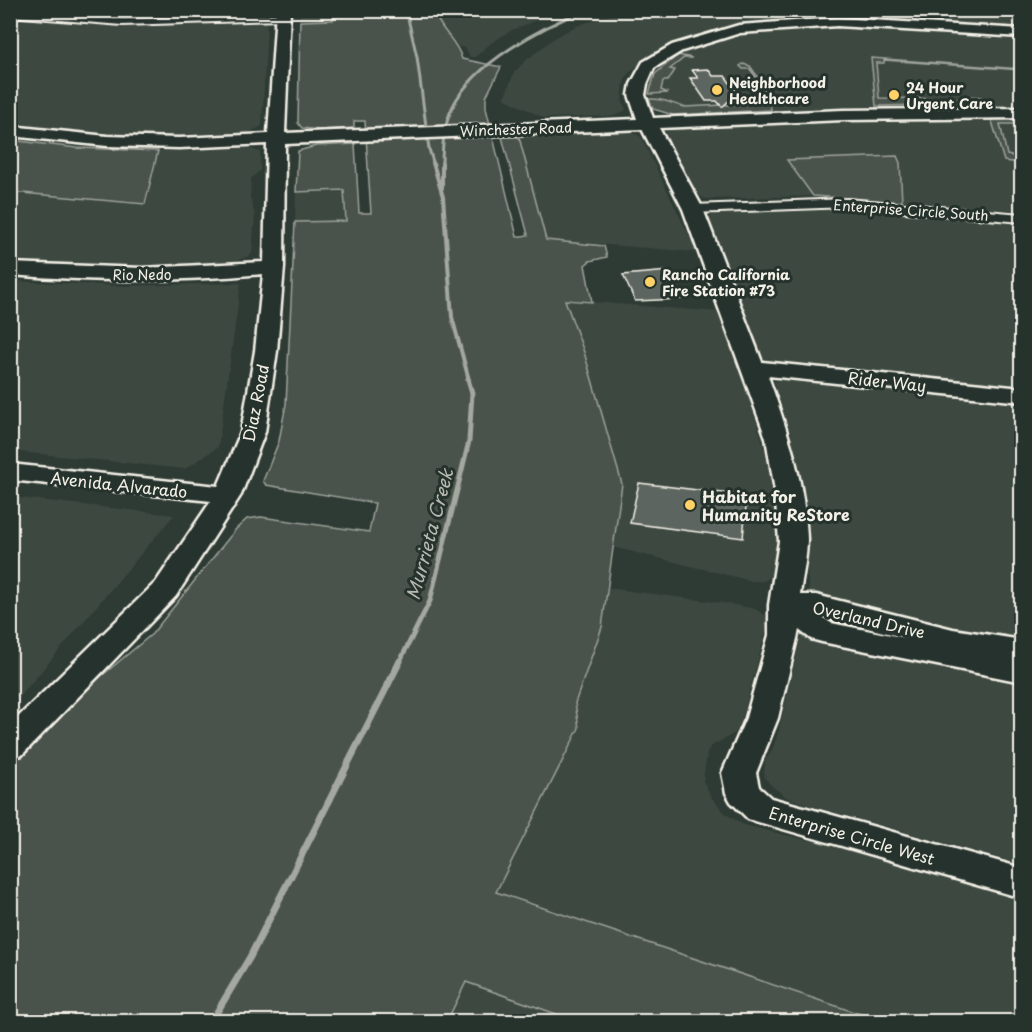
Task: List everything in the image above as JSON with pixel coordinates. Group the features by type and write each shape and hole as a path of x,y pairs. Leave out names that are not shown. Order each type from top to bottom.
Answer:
{"street":[{"path":"10,14 122,22 282,14"},
{"name":"Diaz Road","path":"10,746 166,589 228,495 253,432 266,351 274,267 282,14"},
{"name":"Enterprise Circle West","path":"1022,33 837,22 774,25 729,32 677,48 648,65 639,84 637,95 648,124 693,208 778,438 788,491 793,541 784,605 783,635 762,718 739,773 743,793 760,809 1022,884"},
{"name":"Winchester Road","path":"10,131 132,142 277,140 843,115 1022,113"},
{"name":"Enterprise Circle South","path":"693,208 847,203 1022,218"},
{"name":"Rio Nedo","path":"10,269 87,274 167,275 274,267"},
{"name":"Rider Way","path":"753,368 1022,394"},
{"name":"Avenida Alvarado","path":"10,472 228,495"},
{"name":"Overland Drive","path":"784,605 816,605 953,639 1022,651"},
{"name":"Overland Drive","path":"784,605 822,632 1022,671"}],"shaded area":[{"path":"27,11 270,11 260,14 146,17"},
{"path":"300,11 333,11 333,20 300,21"},
{"path":"333,11 434,11 462,59 501,67 486,97 486,108 517,237 528,235 502,137 519,137 546,240 604,246 607,257 590,261 585,265 592,302 565,300 584,352 622,484 602,627 575,703 579,728 496,892 881,1021 576,1021 466,982 447,1021 11,1021 10,755 152,634 236,529 247,519 261,517 369,532 375,503 266,485 263,481 279,441 286,404 295,222 346,221 344,190 296,192 298,151 316,146 355,144 359,213 371,213 365,121 354,121 354,128 319,130 302,128 298,123 300,21 333,20"},
{"path":"434,11 559,11 512,30 491,43 475,57 470,57 465,47 459,47 437,21"},
{"path":"624,11 1021,11 1021,30 826,19 748,24 681,40 644,60 629,73 624,82 622,100 626,110 614,116 544,118 504,98 514,73 553,39 576,26"},
{"path":"10,17 124,25 252,21 267,23 262,126 248,133 140,136 82,133 11,123"},
{"path":"825,25 1021,36 1021,106 902,105 668,115 653,109 648,90 655,74 671,59 689,49 742,34"},
{"path":"678,55 692,58 684,58 670,69 675,70 668,81 663,81 661,90 668,93 649,94 655,74"},
{"path":"871,58 1021,70 884,60 884,63 876,63 879,98 961,99 963,96 981,97 985,104 876,106"},
{"path":"743,64 750,66 773,98 770,103 771,110 673,115 653,109 649,99 663,100 685,107 763,103 763,98 770,97 750,69 743,69 740,66"},
{"path":"905,118 1021,120 1021,211 902,202 900,163 788,160 813,196 705,199 696,193 666,134 675,128"},
{"path":"991,118 1021,120 1021,124 1000,124 1007,155 1021,158 1021,163 1004,161"},
{"path":"632,132 641,137 697,252 546,240 519,137"},
{"path":"10,140 77,148 158,151 145,204 11,192"},
{"path":"247,148 260,152 260,170 251,179 250,197 255,215 252,253 249,256 235,261 164,266 78,266 11,260 10,192 145,204 158,151"},
{"path":"897,156 900,163 902,202 813,196 787,160"},
{"path":"344,190 346,221 295,222 296,192"},
{"path":"862,209 1021,224 1021,384 995,386 888,373 779,364 766,360 761,354 709,219 712,215 720,213"},
{"path":"11,281 124,286 241,283 218,447 185,469 11,451"},
{"path":"565,300 719,312 739,364 766,454 774,501 777,545 771,576 764,581 752,581 613,547 622,484 584,352"},
{"path":"790,378 1021,402 1021,651 809,596 799,473 791,434 774,382"},
{"path":"10,497 174,515 11,707"},
{"path":"607,588 730,604 755,609 765,615 768,623 741,722 735,733 710,747 707,753 703,781 712,798 726,814 744,825 806,840 830,843 1021,899 1021,1021 881,1021 496,892 579,728 575,703 602,627"},
{"path":"806,626 1021,678 1021,864 809,805 786,797 772,786 764,777 765,761 772,751 779,730 802,632"},
{"path":"466,982 576,1021 447,1022"}],"building":[{"name":"Neighborhood Healthcare","path":"708,69 713,76 725,76 742,99 730,100 722,107 717,101 706,101 690,78 698,78 692,70"},
{"name":"Rancho California Fire Station #73","path":"669,271 681,299 635,301 623,275"},
{"name":"Habitat for Humanity ReStore","path":"639,483 747,496 743,538 630,523"}],"waterway":[{"name":"Murrieta Creek","path":"406,10 417,57 429,149 434,165"},
{"path":"442,188 442,150 447,120 463,90 476,75 511,48 549,26 585,10"},
{"name":"Murrieta Creek","path":"433,163 443,197 452,317 469,380"},
{"name":"Murrieta Creek","path":"400,661 430,601 469,441 472,393 468,379"},
{"name":"Murrieta Creek","path":"211,1022 250,957 400,661"}],"place":[{"name":"Neighborhood Healthcare","path":"717,90"},
{"name":"24 Hour Urgent Care","path":"894,95"},
{"name":"Rancho California Fire Station #73","path":"650,282"},
{"name":"Habitat for Humanity ReStore","path":"690,505"}]}
